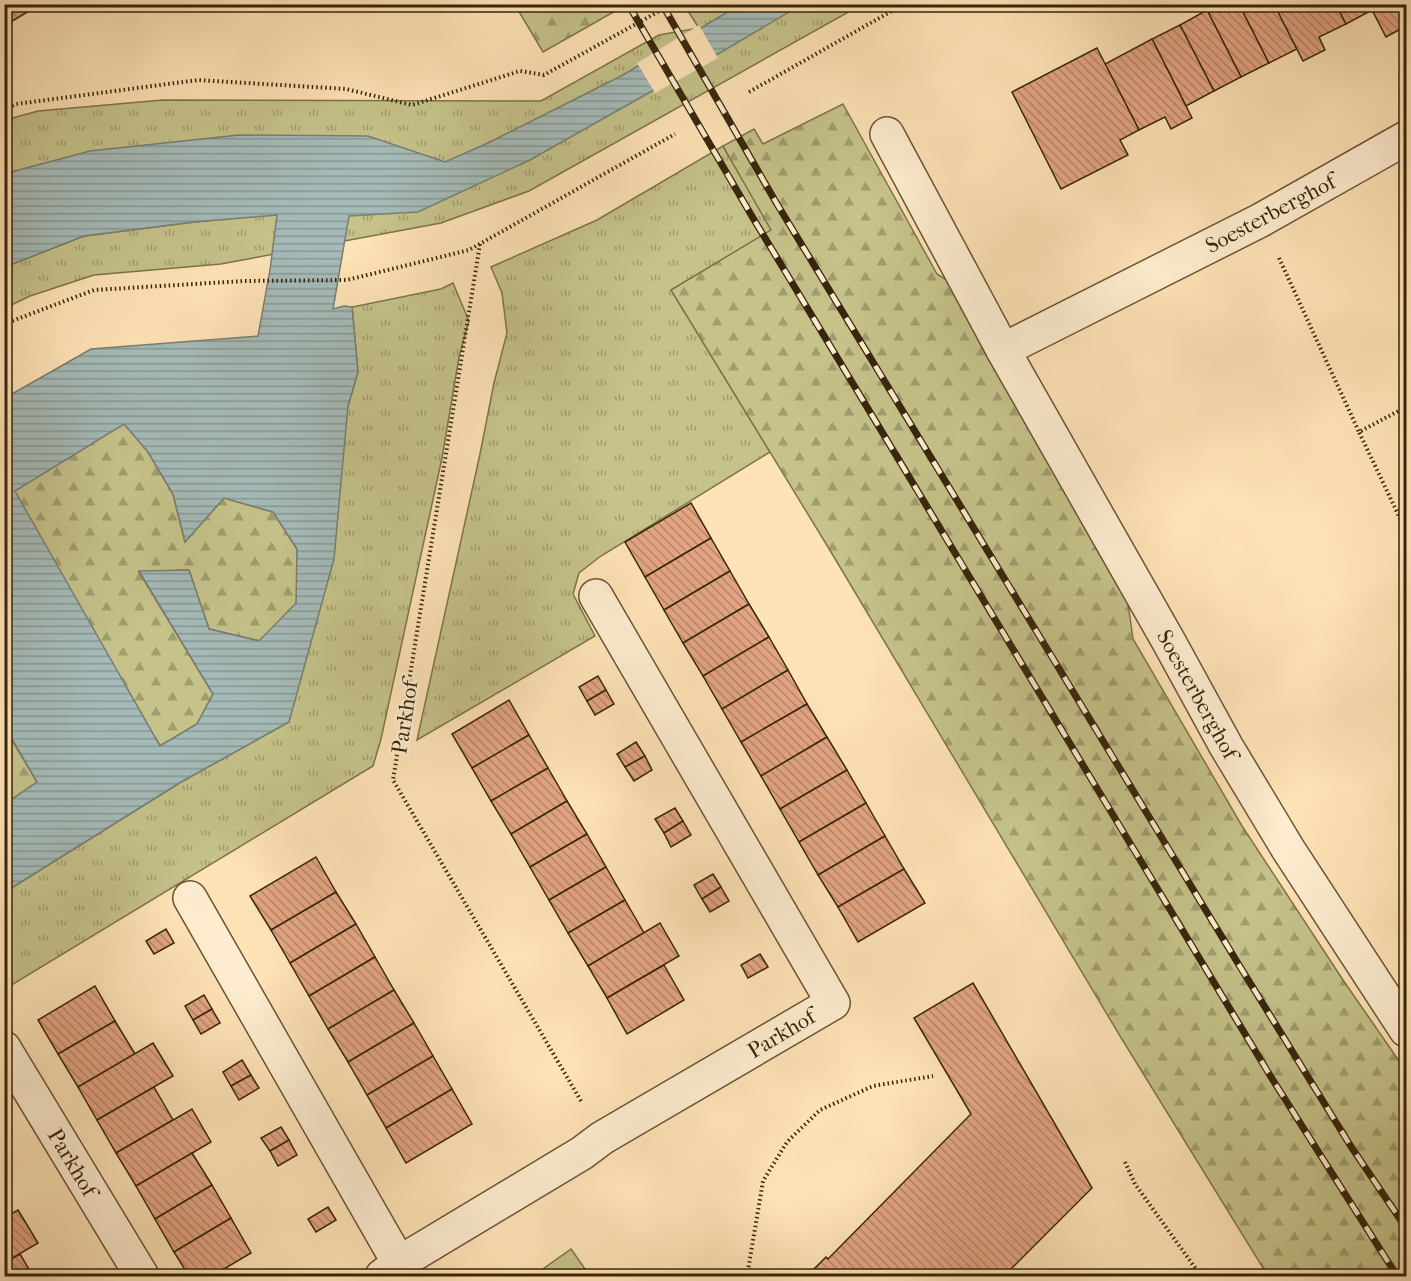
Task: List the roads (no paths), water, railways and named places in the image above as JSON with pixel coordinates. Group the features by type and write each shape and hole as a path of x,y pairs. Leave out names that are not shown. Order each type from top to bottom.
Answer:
{"street":[{"name":"Soesterberghof","path":"887,134 1003,350 1226,746 1288,849 1407,1030"},
{"name":"Soesterberghof","path":"1003,350 1261,220 1407,138"},
{"name":"Parkhof","path":"190,898 390,1270 582,1153 602,1138 833,1003 596,596"},
{"name":"Parkhof","path":"4,1048 142,1276"}],"water":[{"path":"739,5 801,5 530,160 418,212 349,216 333,309 344,306 352,307 358,372 348,406 334,559 289,722 181,782 5,892 5,804 37,782 5,727 5,398 91,349 258,336 277,215 194,222 84,236 5,267 5,179 15,171 90,151 239,135 368,136 445,162 488,143 623,75","holes":["124,424 148,452 173,494 185,542 224,498 273,512 297,549 296,603 259,641 209,629 189,570 139,571 213,694 197,724 160,746 15,491"]}],"railway":[{"path":"628,4 753,218 1271,1077 1397,1276"},
{"path":"662,4 777,204 1239,965 1350,1145 1406,1228"}]}
